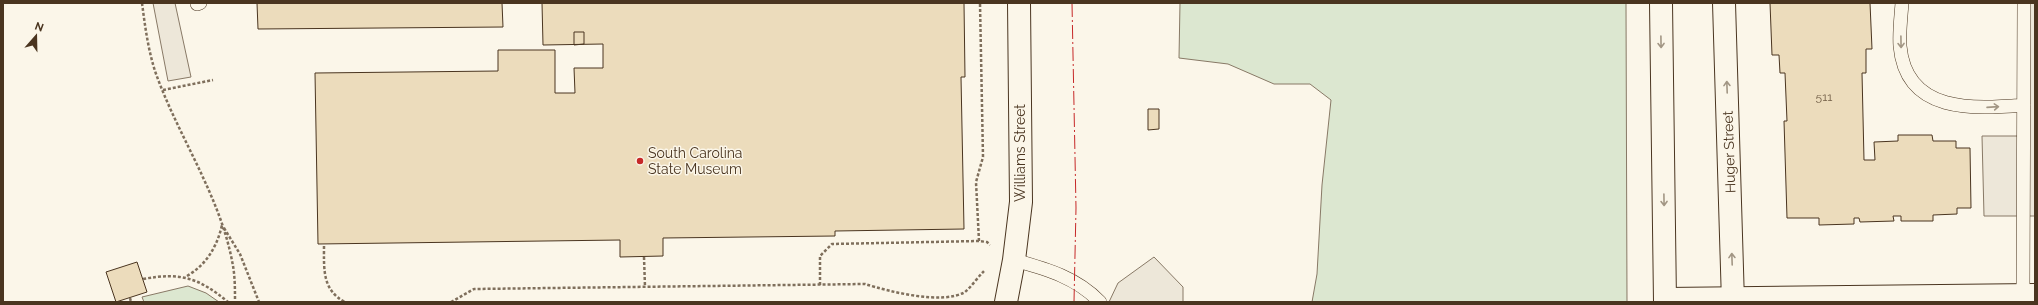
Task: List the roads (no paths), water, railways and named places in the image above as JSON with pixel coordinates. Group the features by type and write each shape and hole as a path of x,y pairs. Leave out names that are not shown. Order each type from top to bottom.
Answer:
{"street":[{"name":"Williams Street","path":"1006,302 1014,260 1021,202 1019,3"},
{"path":"1661,3 1665,300 2029,295"},
{"name":"Huger Street","path":"1724,3 1733,300"}],"lane":[{"path":"1902,3 1900,46 1904,63 1911,79 1922,91 1939,101 1959,107 1979,108 2024,105"},
{"path":"2024,3 2024,105 2029,295"},
{"path":"1014,260 1055,272 1074,281 1100,302"}],"place":[{"name":"South Carolina State Museum","path":"640,161"}]}
